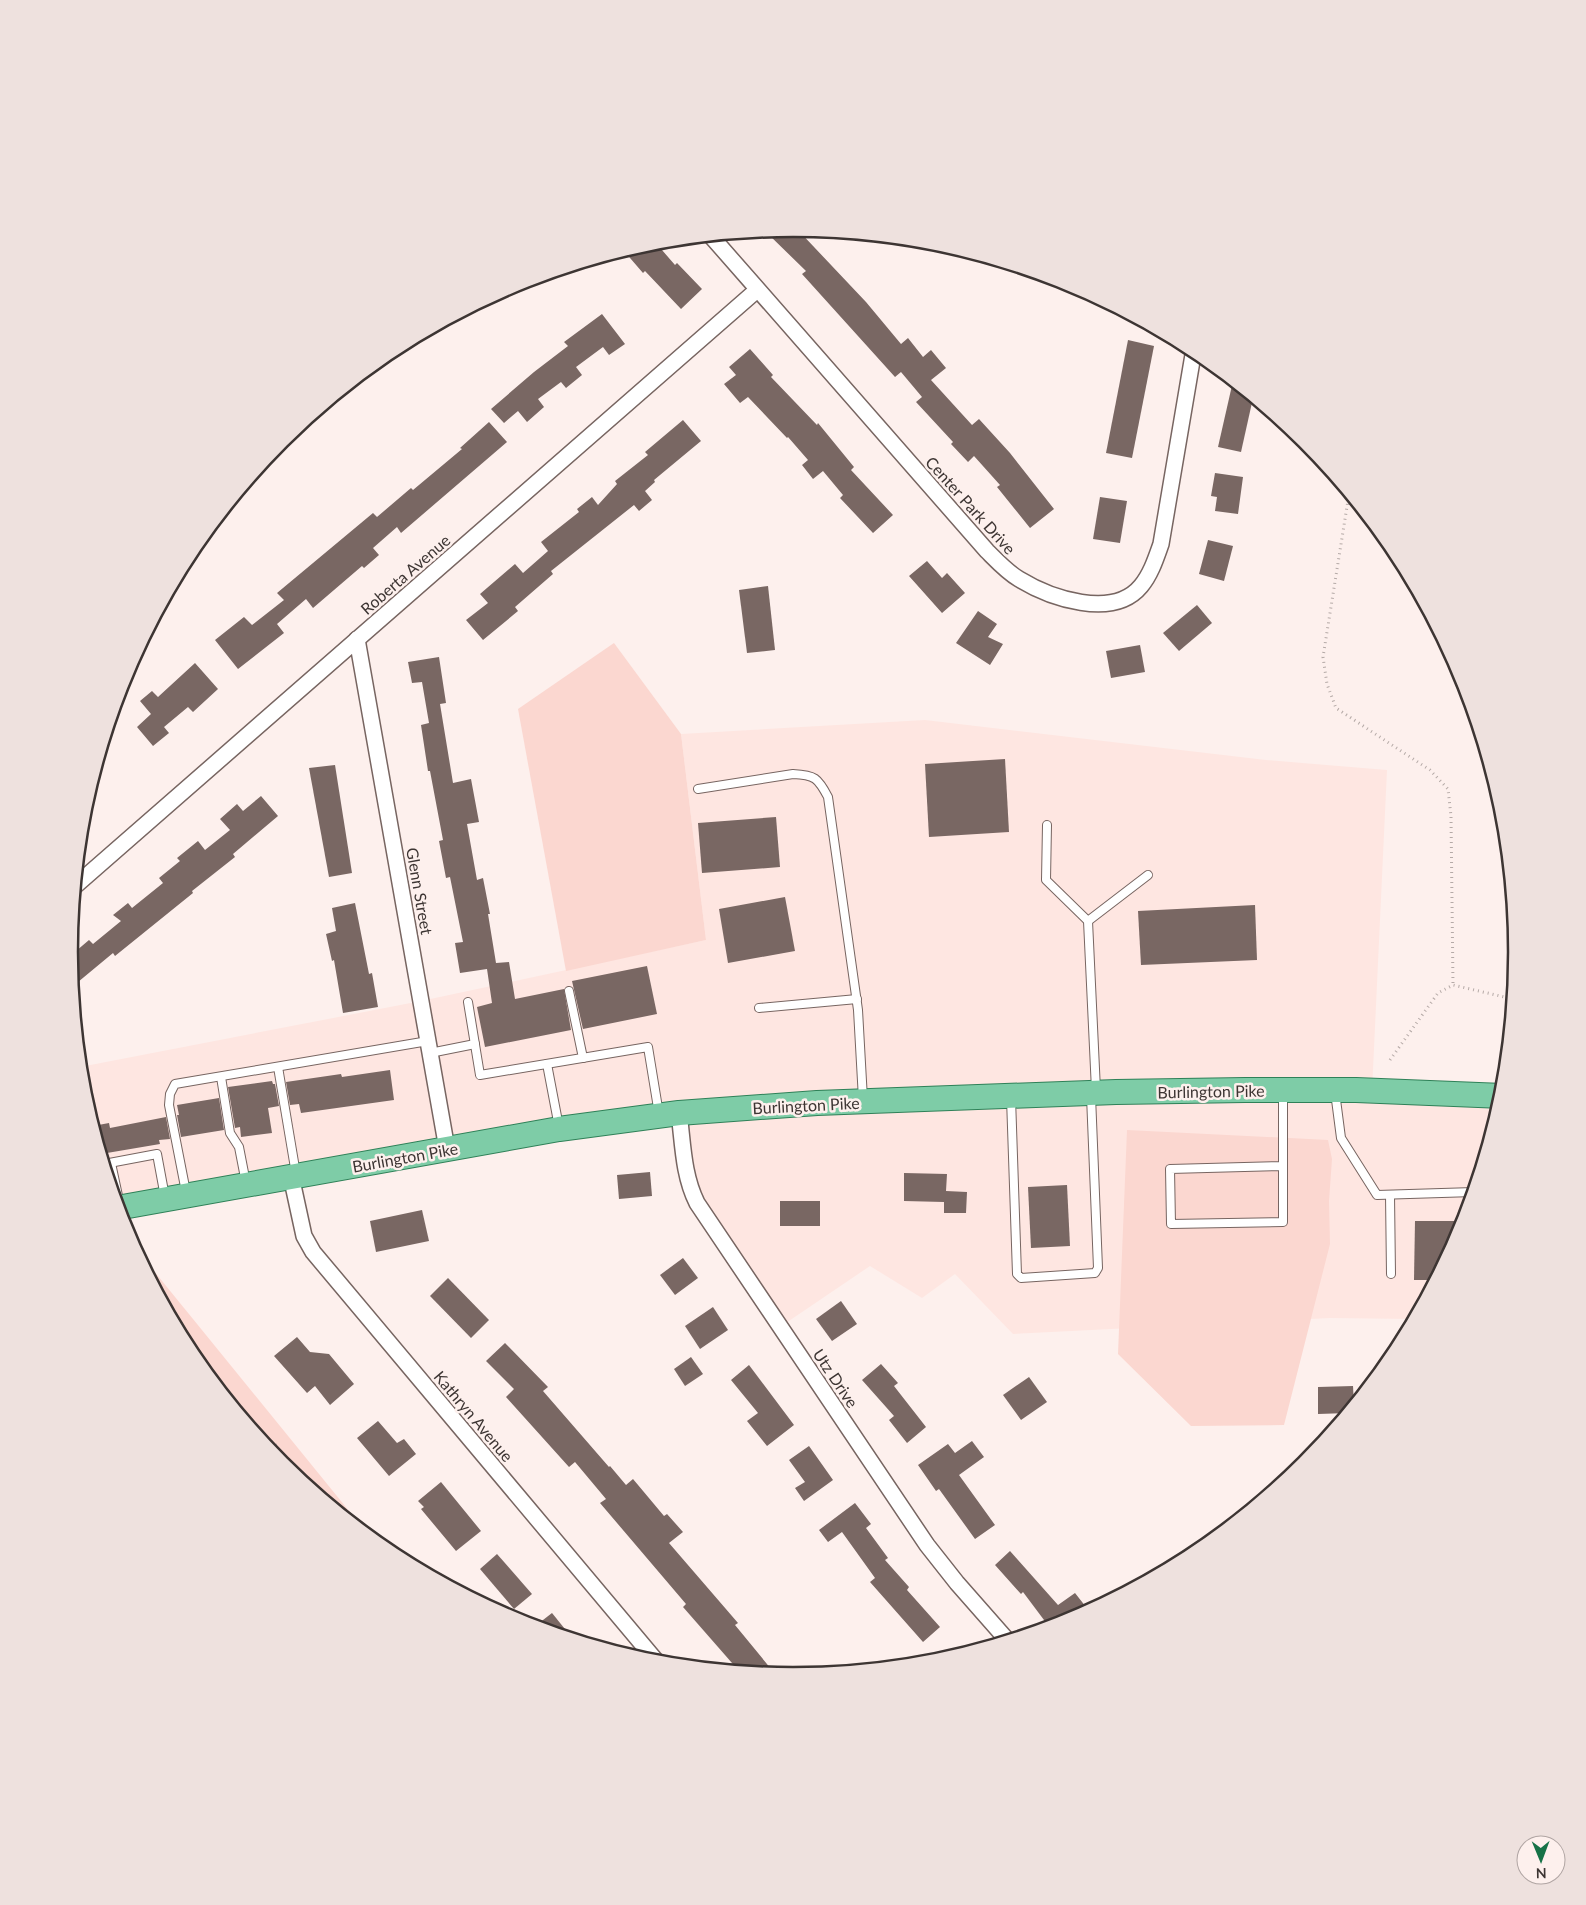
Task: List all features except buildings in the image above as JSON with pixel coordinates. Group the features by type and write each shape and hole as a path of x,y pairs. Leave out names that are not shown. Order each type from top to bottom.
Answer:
{"main road":[{"name":"Burlington Pike","path":"125,1207 559,1130 669,1114 863,1101 1093,1093 1335,1090 1494,1096"}],"street":[{"name":"Center Park Drive","path":"717,242 987,551 1007,570 1040,591 1061,599 1084,603 1114,601 1127,596 1142,585 1153,567 1161,544 1192,359"},
{"name":"Roberta Avenue","path":"82,880 757,290"},
{"name":"Glenn Street","path":"357,639 448,1149"},
{"name":"Utz Drive","path":"669,1114 690,1188 697,1203 927,1545 957,1583 1004,1636"},
{"name":"Kathryn Avenue","path":"294,1176 304,1236 313,1252 650,1653"}],"lane":[{"path":"698,789 793,774 806,775 820,781 828,797 857,999 863,1101"},
{"path":"1011,1096 1017,1274 1020,1278 1095,1273 1098,1268 1088,921 1046,880 1047,825"},
{"path":"1088,921 1148,875"},
{"path":"569,991 583,1058"},
{"path":"759,1008 857,999"},
{"path":"468,1002 480,1075 648,1047 669,1114"},
{"path":"176,1198 169,1105 170,1094 175,1084 278,1067 429,1047 475,1044"},
{"path":"547,1064 559,1130"},
{"path":"278,1067 294,1176"},
{"path":"220,1077 230,1133 239,1147 247,1184"},
{"path":"1283,1090 1284,1222 1171,1224 1170,1169 1283,1166"},
{"path":"1335,1090 1341,1138 1377,1195 1467,1192"},
{"path":"109,1163 157,1154 176,1198"},
{"path":"1390,1195 1391,1274"}],"path":[{"path":"1348,501 1323,658 1327,684 1336,708 1430,770 1448,789 1451,816 1453,985"},
{"path":"1390,1060 1438,993 1453,985 1507,998"}],"shaded area":[{"path":"614,643 681,734 706,940 566,971 518,709"},
{"path":"925,720 1266,760 1387,770 1372,1091 1494,1096 1471,1182 1454,1226 1435,1269 1407,1319 1330,1318 1013,1334 955,1274 922,1298 870,1266 780,1327 690,1189 679,1113 125,1207 102,1138 87,1066 421,1001 706,940 681,734"},
{"path":"1127,1130 1328,1140 1332,1159 1329,1201 1330,1244 1284,1425 1191,1426 1118,1354"},
{"path":"149,1265 355,1518 287,1458 225,1388 173,1310"}]}
